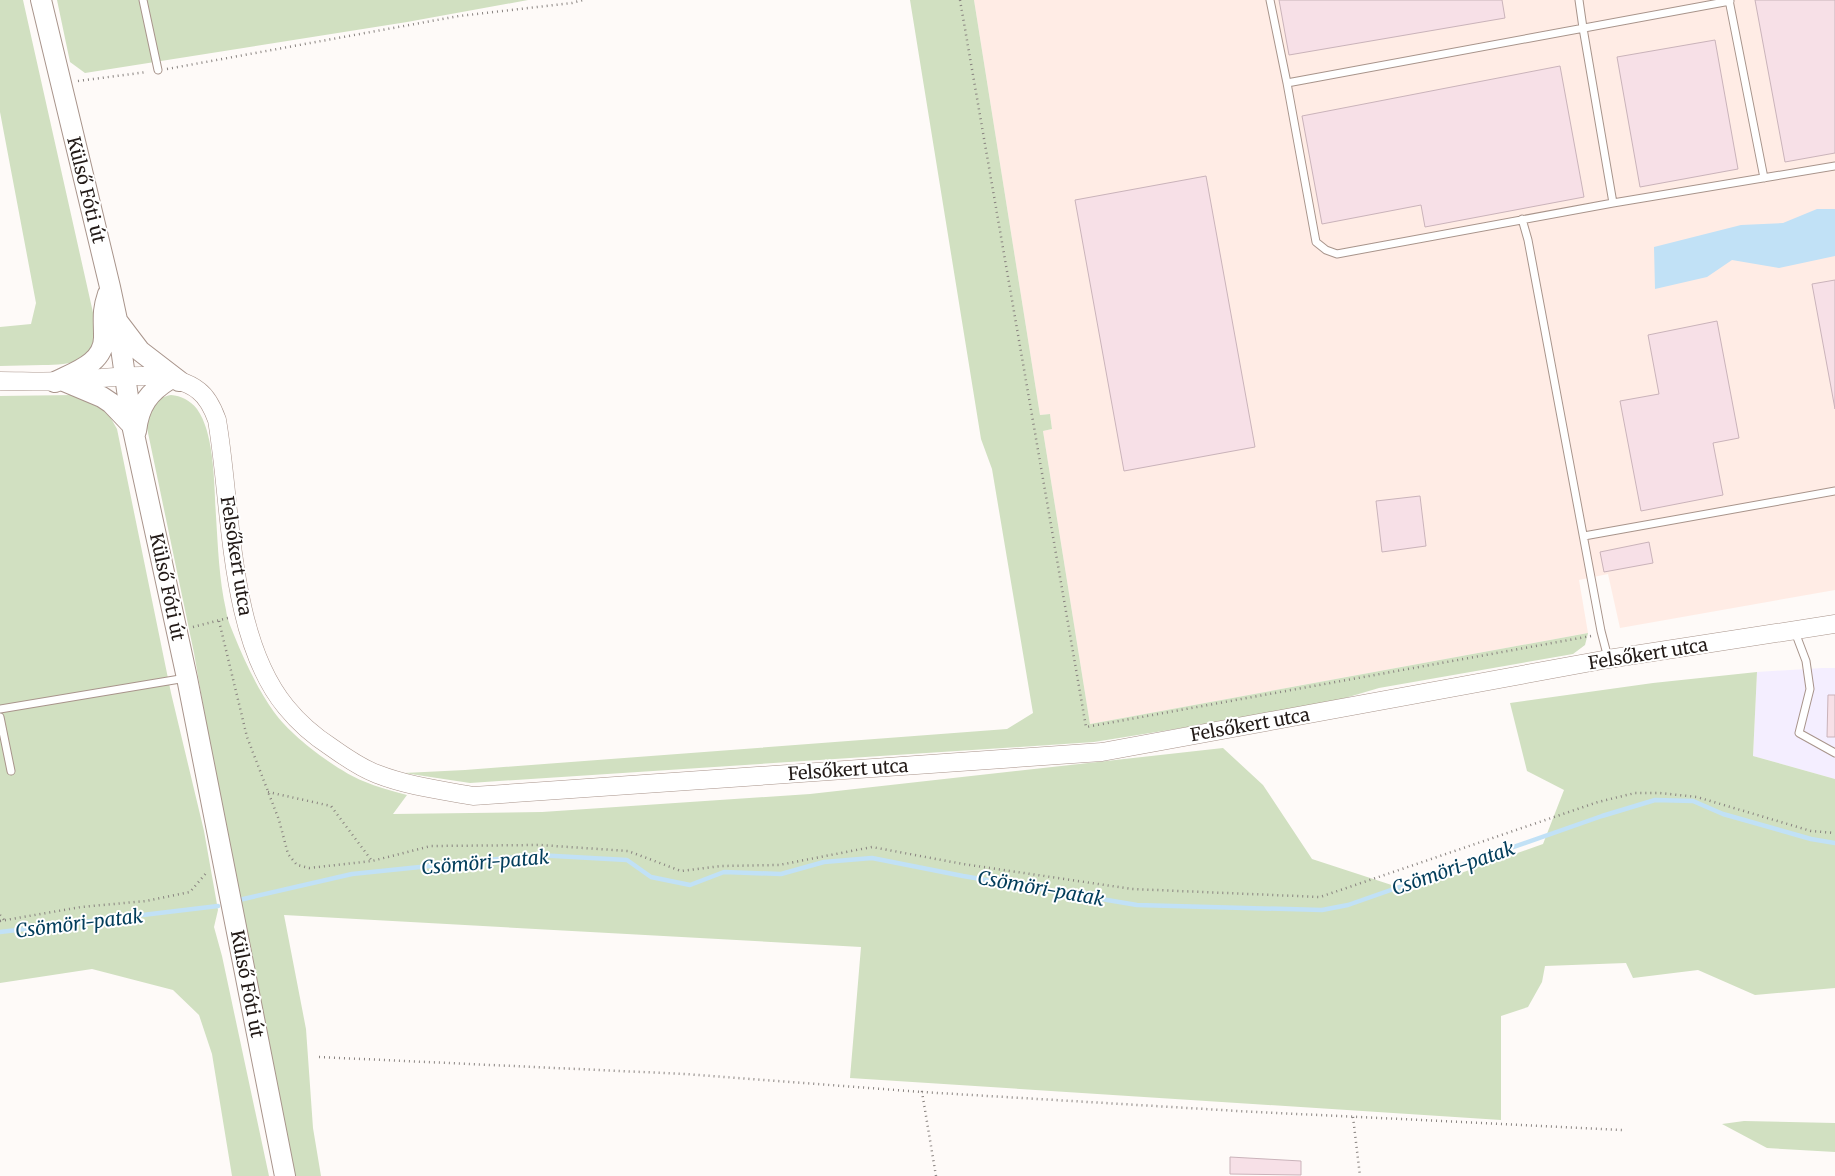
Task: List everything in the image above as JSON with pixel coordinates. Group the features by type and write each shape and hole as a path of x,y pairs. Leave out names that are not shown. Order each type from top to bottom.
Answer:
{"main road":[{"name":"Külső Fóti út","path":"41,0 117,320 133,431 187,678 285,1176"},
{"path":"59,381 86,366 97,358 101,351 104,336 102,316 110,287"},
{"path":"117,320 140,351 175,380 154,391 144,403 133,431"},
{"path":"59,381 106,400 116,408 133,431"}],"street":[{"name":"Felsőkert utca","path":"0,381 59,381 155,377 175,380 193,387 204,396 212,407 217,420 238,589 249,633 267,677 286,706 311,733 340,754 375,773 408,785 472,796 1102,752 1608,659 1795,632 1835,624"}],"lane":[{"path":"143,0 158,70"},
{"path":"1270,0 1316,242 1326,250 1337,254 1522,219 1835,166"},
{"path":"1579,0 1613,203"},
{"path":"1287,83 1729,1 1764,178"},
{"path":"1522,219 1528,240 1608,659"},
{"path":"1584,536 1835,491"},
{"path":"1795,632 1806,660 1810,689 1800,733 1835,753"},
{"path":"0,709 187,678"},
{"path":"0,717 11,771"}],"path":[{"path":"59,74 80,81 158,70 459,16 572,3 583,0"},
{"path":"960,0 1086,727 1602,634"},
{"path":"177,630 219,622 244,613"},
{"path":"219,622 248,737 279,820 288,854 297,864 309,868 372,861 431,846 540,845 628,852 681,871 721,866 779,865 872,847 963,864 1132,889 1320,897 1598,802 1635,793 1660,793 1697,797 1811,831 1835,833"},
{"path":"268,792 330,806 372,861"},
{"path":"0,915 2,921 81,907 146,901 190,892 206,872"},
{"path":"318,1057 685,1074 922,1092 1353,1117 1622,1130"},
{"path":"922,1092 936,1176"},
{"path":"1353,1117 1360,1176"}],"shaded area":[{"path":"974,0 1835,0 1835,590 1620,628 1608,574 1579,580 1588,633 1090,724 1043,431 1052,429 1050,414 1040,415"},
{"path":"1835,668 1835,779 1753,756 1757,672"}],"green space":[{"path":"0,0 23,0 96,326 95,339 87,355 81,359 64,364 0,366 0,327 31,324 36,303 0,112"},
{"path":"57,0 528,0 407,22 85,73 70,62"},
{"path":"910,0 974,0 1040,415 1050,414 1052,429 1043,431 1090,724 1588,633 1585,645 1573,654 1379,688 1318,706 1094,742 470,783 404,773 1007,729 1033,713 992,469 981,439"},
{"path":"74,395 90,400 100,406 109,415 117,429 171,693 204,831 218,910 214,927 222,956 269,1176 232,1176 212,1054 199,1015 173,990 92,969 0,983 0,396"},
{"path":"171,395 185,399 197,409 207,432 214,476 219,563 227,613 238,645 257,684 274,712 291,731 327,761 363,781 407,795 393,814 542,812 810,794 1223,748 1263,785 1312,859 1410,891 1543,844 1564,790 1527,771 1510,703 1653,683 1757,672 1753,756 1835,779 1835,988 1755,995 1698,970 1633,978 1626,963 1545,966 1542,982 1528,1007 1501,1016 1501,1120 850,1078 861,947 284,915 306,1029 313,1128 321,1176 292,1176 241,925 194,653 147,428 149,411 152,406 160,399"},
{"path":"1744,1121 1835,1123 1835,1152 1767,1148 1722,1124"}],"water":[{"path":"1817,209 1835,209 1835,256 1779,268 1732,260 1707,277 1655,289 1654,247 1741,225 1783,223"}],"building":[{"path":"1279,0 1502,0 1505,18 1289,55"},
{"path":"1755,0 1835,0 1835,153 1785,162"},
{"path":"1715,40 1738,169 1640,187 1617,57"},
{"path":"1560,66 1584,197 1425,227 1421,205 1322,224 1302,116"},
{"path":"1206,176 1255,447 1124,471 1075,200"},
{"path":"1835,280 1835,409 1812,284"},
{"path":"1717,321 1739,438 1713,443 1723,495 1641,511 1620,401 1659,394 1648,335"},
{"path":"1420,496 1426,546 1382,552 1376,501"},
{"path":"1649,542 1653,563 1604,572 1600,552"},
{"path":"1828,695 1835,695 1835,737 1827,737"},
{"path":"1230,1157 1301,1161 1301,1175 1230,1174"}],"waterway":[{"name":"Csömöri-patak","path":"239,900 352,874 537,855 627,860 651,877 690,885 724,872 781,874 824,862 872,858 963,876 1137,905 1322,910 1348,905 1602,816 1655,800 1693,801 1723,814 1811,839 1835,843"},
{"name":"Csömöri-patak","path":"0,932 218,906"}]}
